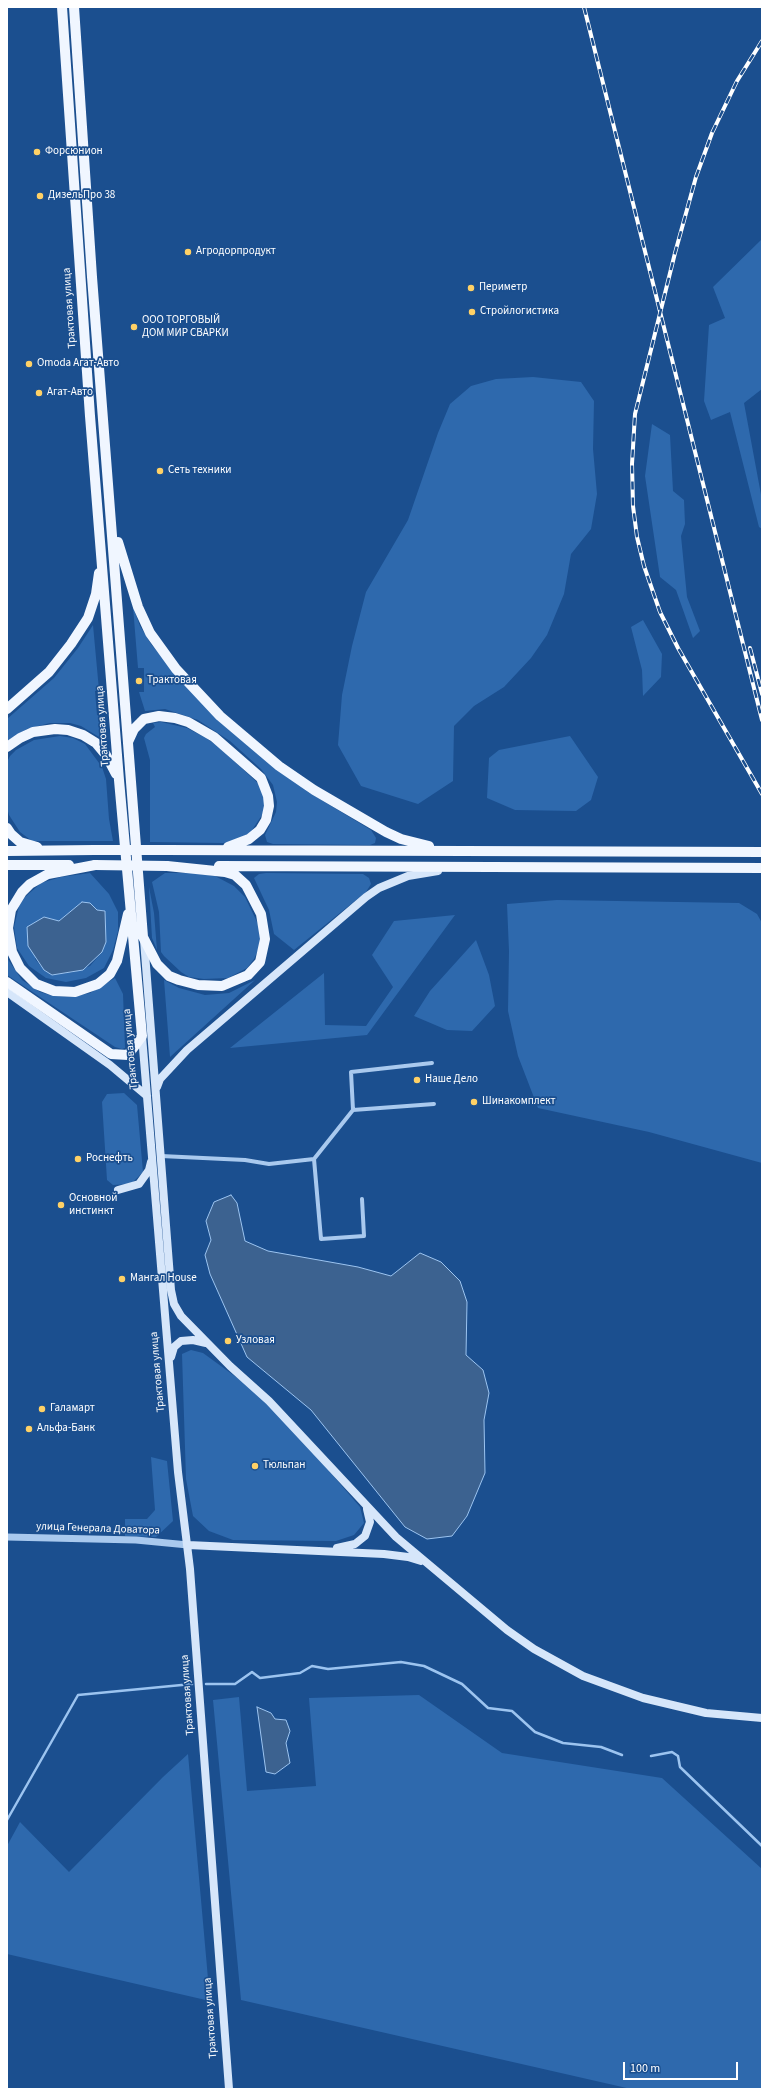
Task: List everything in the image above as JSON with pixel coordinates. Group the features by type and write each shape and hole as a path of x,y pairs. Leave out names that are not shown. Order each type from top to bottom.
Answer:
{"main road":[{"name":"Трактовая улица","path":"62,7 82,299 119,780 170,1364 178,1472 188,1545 229,2089"},
{"name":"Трактовая улица","path":"74,7 128,744 171,1290 178,1312 207,1344 269,1401 396,1537 507,1630 534,1649 583,1676 643,1698 675,1707 706,1713 762,1718"},
{"path":"111,514 122,559 138,607 150,633 176,670 220,716 291,774 314,790 386,832 401,839 425,845 483,850"},
{"path":"7,709 49,672 83,627 96,594 101,548"},
{"path":"128,744 134,729 144,719 164,716 179,719 202,729 224,744 261,778 267,791 269,806 266,820 257,833 246,841 229,847 165,850"},
{"path":"7,747 20,738 33,732 55,729 75,732 88,737 99,746 109,759 119,780"},
{"path":"7,828 20,842 49,850"},
{"path":"7,851 483,850 762,852"},
{"path":"7,865 483,869 762,868"},
{"path":"94,865 59,871 39,878 25,888 14,903 8,928 10,945 15,961 30,980 45,988 63,992 83,991 98,984 110,974 117,961 125,932 130,896"},
{"path":"143,937 157,964 169,976 198,985 222,986 236,982 253,970 262,955 265,939 264,921 256,902 242,881 235,875 225,872 167,866"},
{"path":"156,1090 160,1079 187,1050 371,893 387,884 416,874 483,869"},
{"path":"7,982 111,1054 128,1055 142,1036"},
{"path":"7,992 110,1066 147,1096"},
{"path":"118,1190 138,1184 149,1170 152,1158"},
{"path":"170,1364 174,1349 179,1342 193,1340 207,1344"},
{"path":"306,1550 344,1547 360,1540 368,1531 370,1522 368,1511 364,1504"},
{"path":"188,1545 402,1556 429,1565"}],"street":[{"path":"362,1199 364,1236 320,1239 314,1159 353,1110 351,1072 432,1063"},
{"path":"353,1110 434,1104"},
{"path":"161,1156 237,1160 269,1164 314,1159"},
{"name":"улица Генерала Доватора","path":"7,1537 136,1540 188,1545"}],"shaded area":[{"path":"762,239 762,389 744,403 762,500 762,529 759,527 730,412 711,420 704,401 709,325 725,318 713,287"},
{"path":"533,377 581,382 594,401 593,449 597,494 591,529 571,554 564,594 547,635 531,658 504,687 474,706 454,726 453,781 418,804 361,786 338,745 342,695 352,646 366,592 408,520 438,433 450,404 471,386 496,379"},
{"path":"652,424 670,435 673,491 684,500 685,524 681,536 687,597 700,631 693,638 676,590 660,577 645,476"},
{"path":"133,607 140,626 151,644 183,683 308,792 371,830 376,838 375,843 370,845 273,844 267,842 265,835 276,812 277,802 273,785 261,769 230,741 198,720 165,709 145,711 139,692 144,692 144,668 138,668"},
{"path":"643,620 662,654 661,677 643,696 642,670 631,627"},
{"path":"93,625 99,690 95,691 97,715 100,715 99,737 81,726 70,723 50,723 27,729 7,741 7,719 54,678 78,648"},
{"path":"161,722 187,728 206,738 220,748 261,786 264,792 265,806 262,815 250,833 231,842 223,843 150,842 150,760 144,738 146,734 155,727 153,723"},
{"path":"60,736 73,738 85,744 102,767 106,779 109,819 113,841 32,841 20,832 9,815 7,808 7,762 10,756 16,750 34,740"},
{"path":"570,736 598,777 591,800 576,811 515,810 487,798 489,758 499,750"},
{"path":"90,873 109,894 118,912 118,931 113,950 104,968 86,978 66,982 46,978 29,966 17,948 14,927 19,906 25,897 41,883 61,877","holes":["90,903 97,910 105,911 106,942 102,952 90,966 74,972 52,975 44,970 35,959 44,917 59,921"]},
{"path":"165,873 193,873 215,876 234,886 245,897 259,926 260,937 259,948 254,959 247,968 228,978 204,979 189,977 181,972 164,956 161,952 159,912 152,882"},
{"path":"259,874 363,874 369,878 371,884 366,892 294,950 274,934 269,910 254,878"},
{"path":"149,887 154,913 157,950 152,938"},
{"path":"557,900 739,903 757,914 762,923 762,1163 649,1132 538,1108 518,1056 508,1011 509,951 507,904"},
{"path":"82,902 90,903 97,910 105,911 106,942 102,952 83,970 52,975 44,970 28,946 27,927 44,917 59,921"},
{"path":"455,915 367,1035 230,1048 324,973 325,1025 366,1026 393,987 372,955 394,921"},
{"path":"476,940 489,975 495,1006 472,1031 447,1030 414,1016 430,991"},
{"path":"7,958 22,980 40,992 53,996 72,997 90,993 115,978 123,994 125,1048 122,1049 115,1047 7,975"},
{"path":"164,980 179,988 205,995 229,993 255,980 170,1057"},
{"path":"124,1093 137,1105 143,1172 131,1184 113,1185 107,1180 102,1102 107,1094"},
{"path":"231,1195 237,1203 245,1241 268,1251 358,1267 391,1276 420,1253 441,1262 460,1281 467,1302 466,1355 483,1370 489,1393 484,1420 485,1473 467,1516 452,1536 427,1539 405,1527 311,1410 247,1357 210,1274 205,1255 211,1240 206,1221 214,1202"},
{"path":"191,1350 203,1353 269,1401 360,1507 364,1523 354,1535 336,1541 233,1540 209,1531 193,1516 186,1479 182,1354"},
{"path":"151,1457 167,1461 173,1521 156,1537 125,1536 125,1519 147,1519 155,1510"},
{"path":"419,1695 502,1753 662,1778 762,1869 762,2089 631,2089 241,2000 213,1700 239,1697 247,1791 316,1786 309,1698"},
{"path":"257,1707 271,1713 275,1719 286,1720 290,1731 286,1743 290,1763 275,1774 266,1772"},
{"path":"188,1754 210,2001 7,1954 7,1846 20,1822 69,1872 163,1777"}],"waterway":[{"path":"206,1684 235,1684 252,1672 260,1678 300,1673 312,1666 328,1669 401,1662 424,1666 462,1684 488,1708 512,1711 535,1732 563,1743 601,1747 622,1755"},
{"path":"7,1820 78,1695 192,1684"},
{"path":"651,1756 672,1752 678,1756 680,1767 762,1846"}],"railway":[{"path":"584,7 762,720"},
{"path":"762,41 737,81 712,133 696,177 675,253 635,414 632,464 633,506 637,537 644,566 660,612 678,648 762,794"},
{"path":"750,648 762,694"}],"place":[{"name":"Форсюнион","path":"37,152"},
{"name":"ДизельПро 38","path":"40,196"},
{"name":"Агродорпродукт","path":"188,252"},
{"name":"Периметр","path":"471,288"},
{"name":"Стройлогистика","path":"472,312"},
{"name":"ООО ТОРГОВЫЙ ДОМ МИР СВАРКИ","path":"134,327"},
{"name":"Omoda Агат-Авто","path":"29,364"},
{"name":"Агат-Авто","path":"39,393"},
{"name":"Сеть техники","path":"160,471"},
{"name":"Трактовая","path":"139,681"},
{"name":"Наше Дело","path":"417,1080"},
{"name":"Шинакомплект","path":"474,1102"},
{"name":"Роснефть","path":"78,1159"},
{"name":"Основной инстинкт","path":"61,1205"},
{"name":"Мангал House","path":"122,1279"},
{"name":"Узловая","path":"228,1341"},
{"name":"Галамарт","path":"42,1409"},
{"name":"Альфа-Банк","path":"29,1429"},
{"name":"Тюльпан","path":"255,1466"}]}
